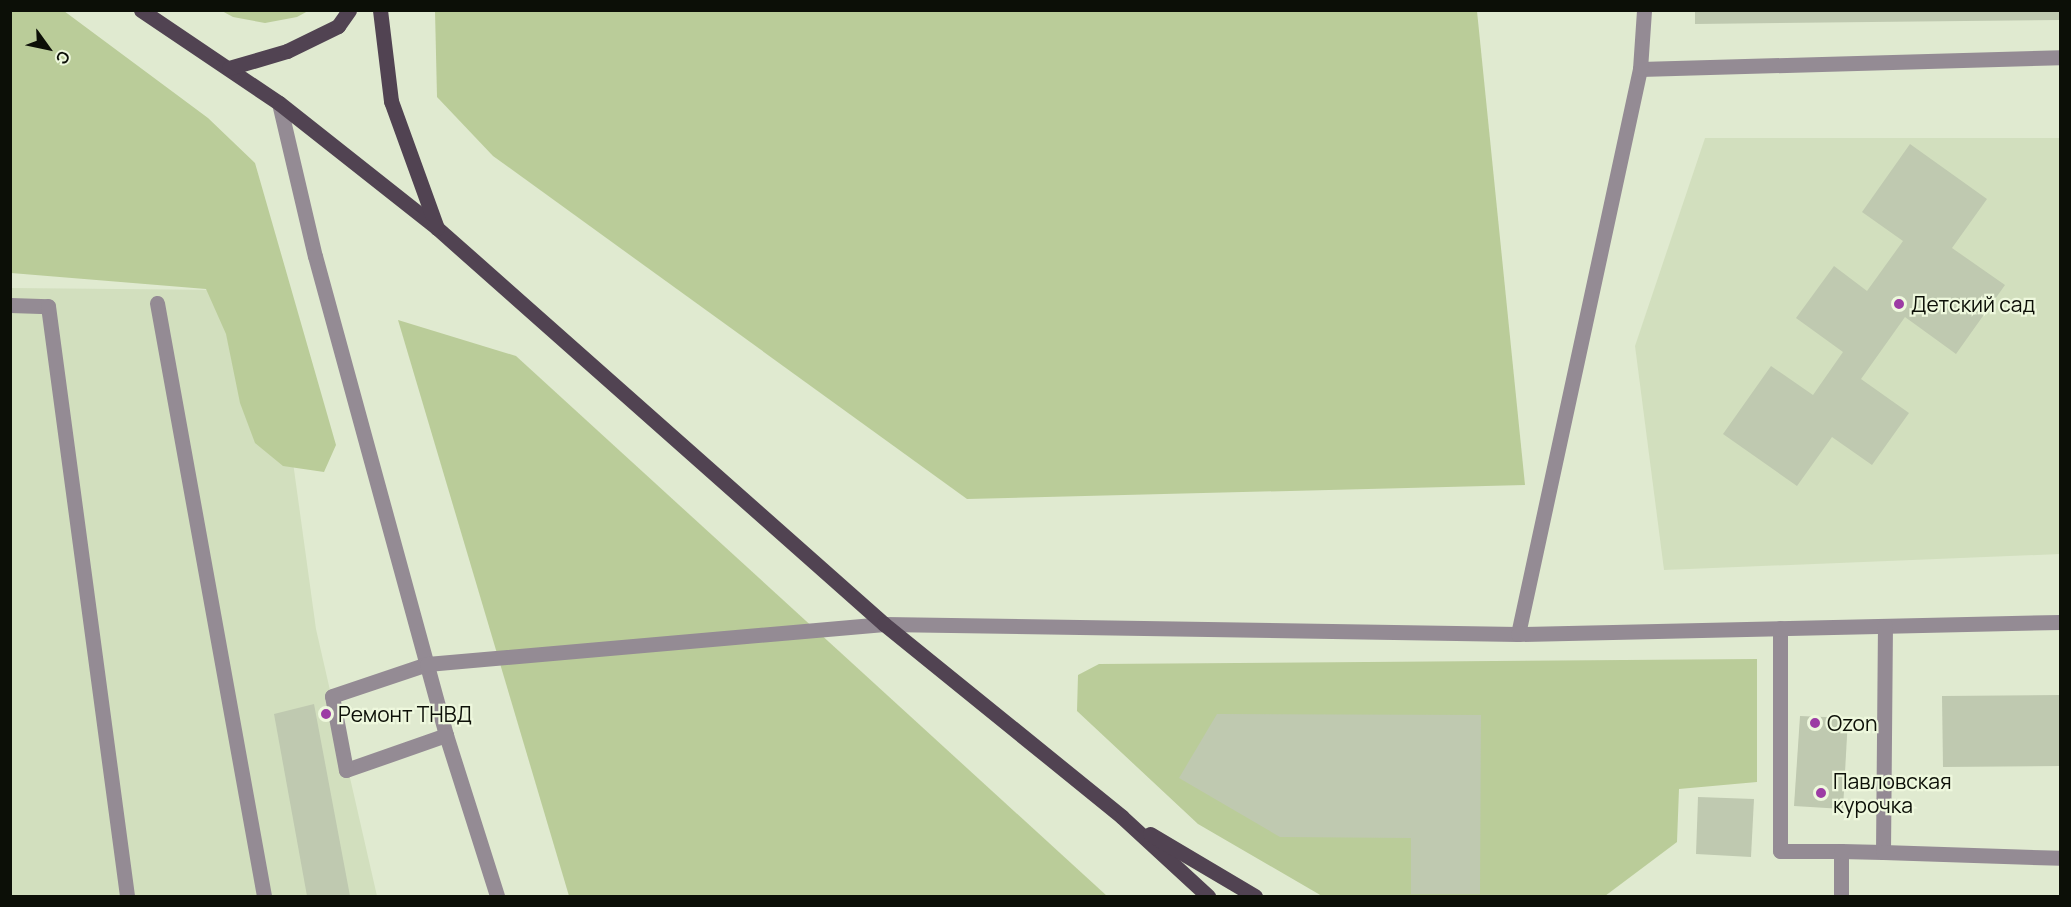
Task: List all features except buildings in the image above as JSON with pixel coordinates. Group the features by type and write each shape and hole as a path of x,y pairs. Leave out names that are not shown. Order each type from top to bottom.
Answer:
{"main road":[{"path":"229,68 286,51 338,26 349,10"},
{"path":"380,10 391,101 436,228"},
{"path":"149,13 279,103 436,228 884,624 1122,818 1208,897"},
{"path":"1122,818 1255,897"}],"street":[{"path":"1518,634 1640,69 1644,10"},
{"path":"1640,69 2061,57"},
{"path":"279,103 315,256 446,735 497,897"},
{"path":"157,303 264,897"},
{"path":"10,304 48,306 128,897"},
{"path":"446,735 346,770 332,696 427,664 884,624 1518,634 2061,622"},
{"path":"1882,852 1885,626"},
{"path":"1780,628 1780,851 2061,858"},
{"path":"1841,851 1841,897"}],"shaded area":[{"path":"10,11 64,11 208,118 255,163 336,445 324,472 283,466 255,443 240,403 226,334 206,289 11,273"},
{"path":"222,11 308,11 297,17 265,23 233,17"},
{"path":"435,11 1477,11 1525,485 967,499 493,156 437,97"},
{"path":"1705,138 2060,138 2060,554 1664,570 1635,346"},
{"path":"11,288 224,290 292,455 316,629 377,896 11,896"},
{"path":"398,320 516,356 1107,896 569,896"},
{"path":"1757,659 1757,782 1679,789 1677,842 1605,896 1322,896 1198,824 1077,711 1078,675 1099,664"}],"place":[{"name":"Детский сад","path":"1899,304"},
{"name":"Ремонт ТНВД","path":"326,714"},
{"name":"Ozon","path":"1815,723"},
{"name":"Павловская курочка","path":"1821,793"}]}
